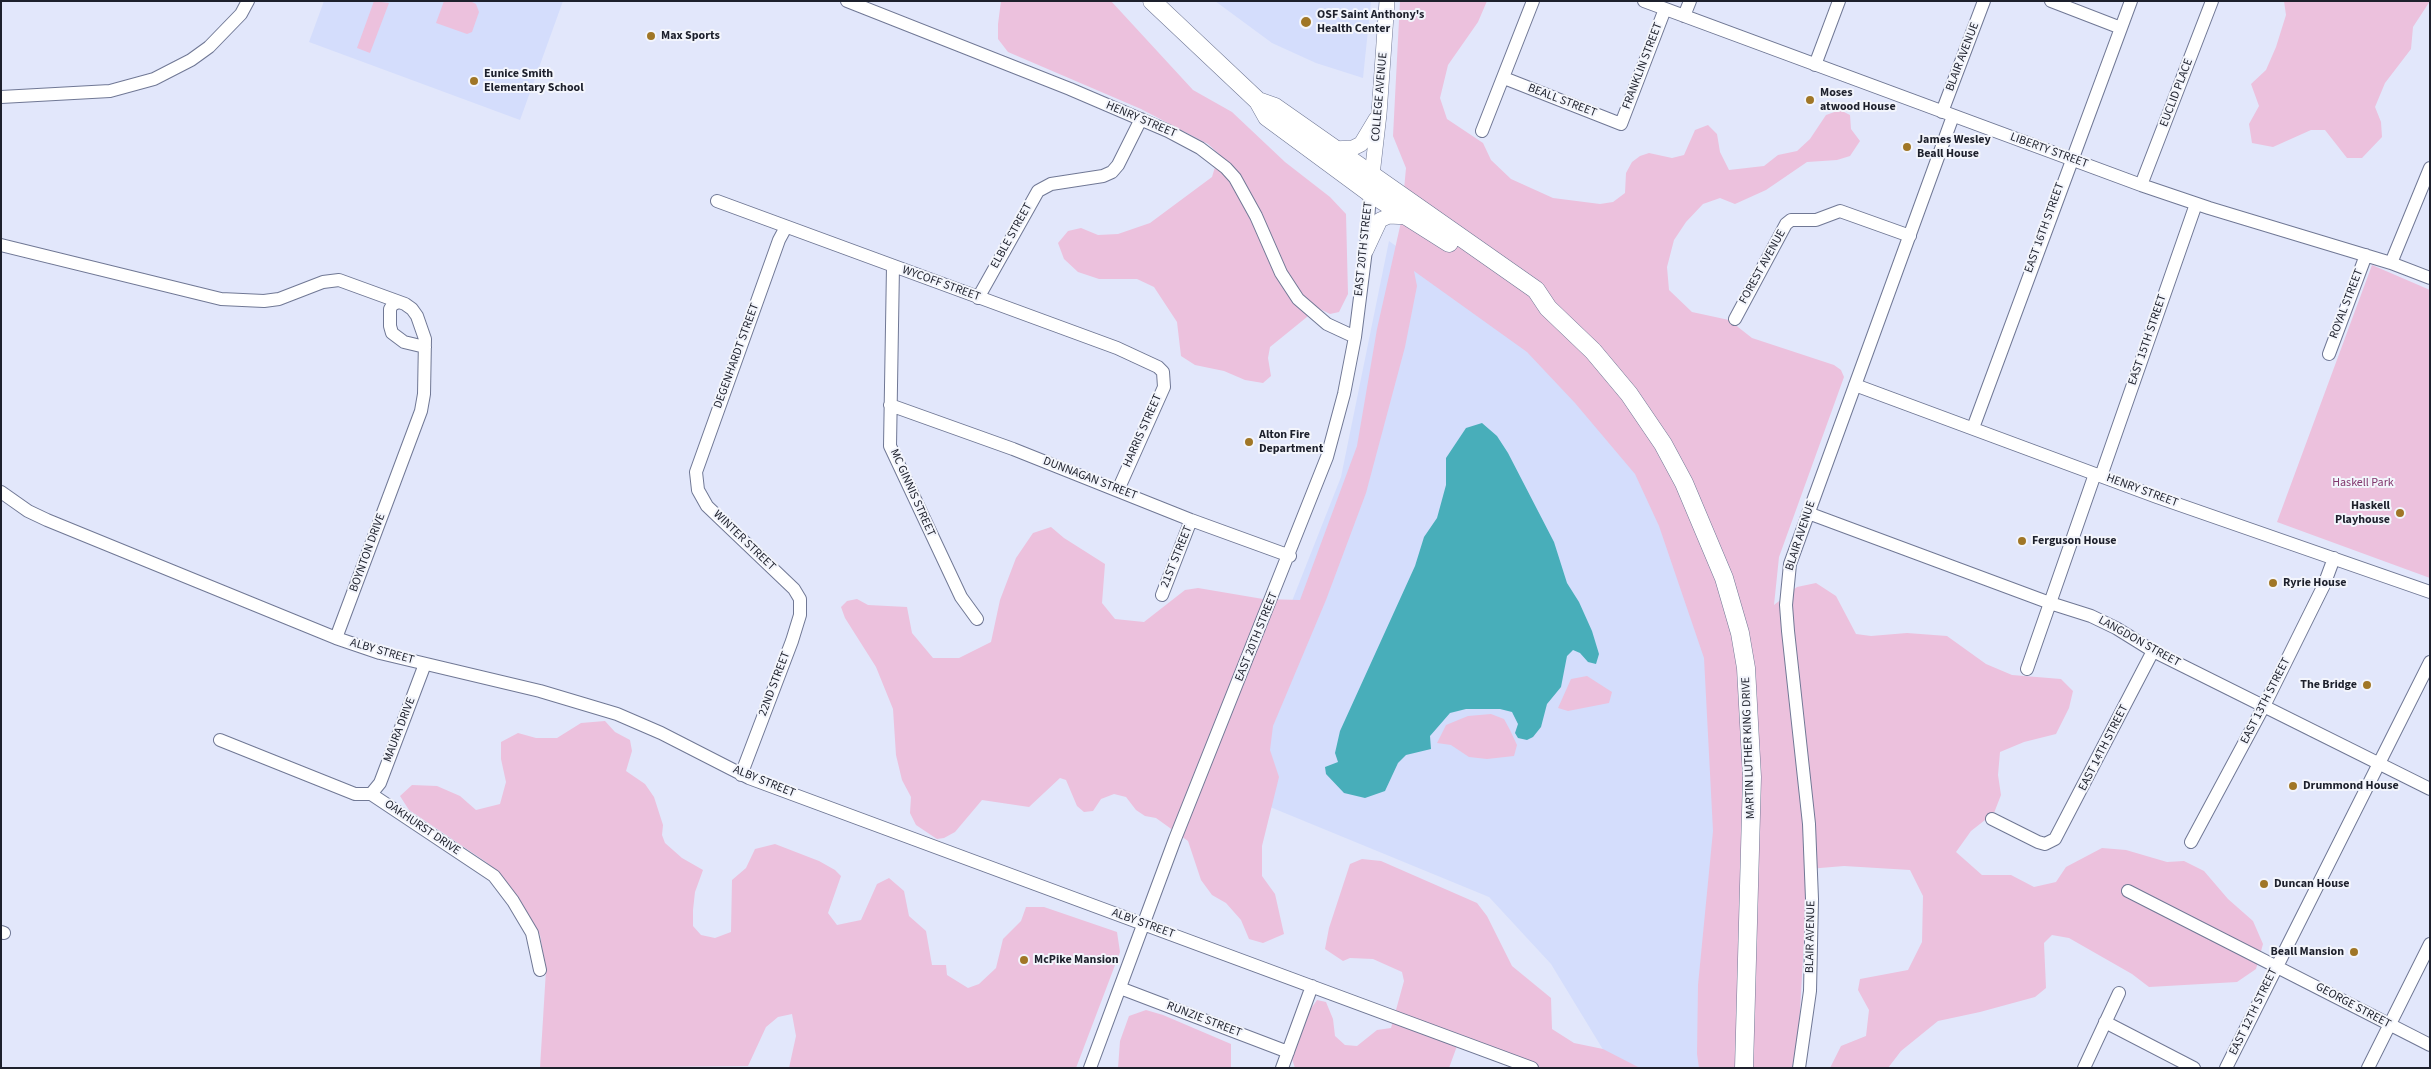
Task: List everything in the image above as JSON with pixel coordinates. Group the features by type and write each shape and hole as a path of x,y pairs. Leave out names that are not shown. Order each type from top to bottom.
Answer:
{"highway":[{"path":"1152,1 1258,101 1267,117 1536,290 1548,308"},
{"path":"1258,101 1275,107 1334,149 1371,185 1409,217 1548,308"},
{"name":"MARTIN LUTHER KING DRIVE","path":"1548,308 1617,379 1663,444 1707,532 1735,615 1746,668 1752,768 1744,1068"}],"main road":[{"name":"COLLEGE AVENUE","path":"1371,185 1379,114 1387,1"},
{"path":"1334,149 1354,148 1361,144 1379,114"},
{"path":"1366,250 1380,220 1389,216 1409,217"}],"street":[{"path":"1,97 110,91 154,80 191,60 209,47 241,14 248,1"},
{"name":"HENRY STREET","path":"847,1 999,60 1141,119 1191,142 1226,168 1243,191 1292,291 1310,311 1327,324 1355,337"},
{"path":"1482,131 1533,1"},
{"name":"LIBERTY STREET","path":"1644,1 1815,66 2141,185 2196,204 2391,262 2430,278"},
{"path":"1684,16 1690,1"},
{"path":"1815,66 1839,1"},
{"name":"BLAIR AVENUE","path":"1800,1068 1810,991 1812,872 1809,824 1786,605 1790,564 1910,236 1984,1"},
{"path":"2051,1 2121,28"},
{"name":"EAST 16TH STREET","path":"1973,428 2131,1"},
{"name":"EUCLID PLACE","path":"2141,185 2212,1"},
{"name":"FRANKLIN STREET","path":"1621,124 1665,9"},
{"name":"BEALL STREET","path":"1504,78 1621,124"},
{"name":"ELBLE STREET","path":"978,298 1038,191 1051,184 1103,176 1112,172 1118,165 1141,119"},
{"path":"2391,262 2430,168"},
{"name":"EAST 20TH STREET","path":"1090,1068 1143,924 1290,556 1327,457 1344,394 1355,337 1366,250 1371,185"},
{"name":"WYCOFF STREET","path":"717,201 786,228 1117,348 1152,363 1162,372"},
{"name":"EAST 15TH STREET","path":"2027,669 2196,204"},
{"name":"FOREST AVENUE","path":"1735,319 1786,224 1791,220 1816,220 1840,211 1910,236"},
{"name":"DEGENHARDT STREET","path":"696,485 696,472 700,458 786,228"},
{"path":"1,246 221,299 264,301 279,299 323,282 339,280 399,302"},
{"name":"ROYAL STREET","path":"2328,354 2366,255"},
{"name":"MC GINNIS STREET","path":"893,266 889,435 893,455 961,597 976,619"},
{"path":"399,302 393,304 390,309 392,333 404,342 425,347"},
{"name":"BOYNTON DRIVE","path":"336,638 421,411 424,394 425,347 417,316 412,309 399,302"},
{"name":"HARRIS STREET","path":"1118,490 1164,387 1162,372"},
{"name":"HENRY STREET","path":"1855,385 2098,475 2430,592"},
{"name":"DUNNAGAN STREET","path":"890,405 1290,556"},
{"name":"WINTER STREET","path":"696,485 703,500 715,514 798,593"},
{"name":"ALBY STREET","path":"1,492 28,510 48,520 336,638 425,664 540,691 617,714 661,733 741,774 1532,1068"},
{"name":"LANGDON STREET","path":"1808,513 2050,603 2091,616 2116,628 2153,651 2430,789"},
{"name":"21ST STREET","path":"1162,595 1192,520"},
{"name":"EAST 13TH STREET","path":"2191,842 2264,706 2324,585 2334,558"},
{"name":"22ND STREET","path":"741,774 800,614 798,593"},
{"name":"EAST 14TH STREET","path":"1992,819 2038,842 2050,842 2062,828 2153,651"},
{"name":"EAST 12TH STREET","path":"2226,1068 2430,662"},
{"name":"MAURA DRIVE","path":"371,794 380,783 425,664"},
{"name":"OAKHURST DRIVE","path":"220,740 355,794 371,794 494,876 513,901 532,932 540,970"},
{"name":"GEORGE STREET","path":"2128,892 2430,1045"},
{"path":"2368,1068 2430,944"},
{"path":"1282,1068 1312,986"},
{"name":"RUNZIE STREET","path":"1120,988 1288,1052"},
{"path":"2084,1068 2119,993"},
{"path":"2105,1022 2194,1068"}],"shaded area":[{"name":"Eunice Smith Elementary School","path":"324,1 563,1 520,120 309,42"},
{"name":"OSF Saint Anthony's Health Center","path":"1215,1 1371,1 1363,78 1316,63 1272,43"},
{"path":"1389,241 1536,347 1651,485 1716,651 1717,1068 1618,1068 1613,1066 1551,964 1489,897 1219,786 1341,477"}],"green space":[{"path":"374,1 389,3 370,53 357,48"},
{"path":"444,1 470,1 476,4 479,12 472,32 467,34 436,23"},
{"path":"1001,1 1111,1 1193,90 1232,112 1285,162 1330,197 1346,214 1348,294 1339,312 1330,314 1318,308 1270,347 1268,358 1271,376 1263,383 1245,380 1224,371 1195,365 1181,356 1177,322 1154,287 1137,279 1099,279 1078,272 1064,259 1058,243 1068,231 1081,228 1098,235 1118,234 1150,223 1212,177 1219,154 1208,144 1141,109 1008,52 998,39"},
{"path":"1400,1 1487,1 1478,22 1448,65 1440,98 1447,119 1483,143 1491,160 1511,179 1553,198 1600,204 1613,202 1625,193 1626,173 1632,162 1640,156 1649,153 1672,158 1684,155 1695,130 1708,125 1717,134 1720,152 1729,170 1764,166 1778,155 1797,151 1810,139 1826,115 1840,110 1850,115 1851,129 1860,141 1850,156 1837,160 1807,162 1766,190 1735,204 1720,198 1703,204 1686,222 1674,240 1667,267 1669,290 1692,312 1729,320 1752,338 1834,365 1841,370 1844,377 1779,557 1774,605 1797,587 1816,583 1836,596 1856,634 1871,636 1907,633 1947,636 1986,664 2012,675 2061,679 2073,691 2069,708 2056,734 2024,742 2000,752 1998,775 2001,795 1994,813 1971,831 1956,852 1982,875 2011,875 2034,887 2056,882 2066,867 2102,848 2126,850 2167,862 2184,861 2204,871 2228,899 2253,921 2263,944 2256,969 2237,982 2149,987 2132,974 2069,938 2052,935 2044,943 2046,988 2035,997 1938,1021 1901,1051 1888,1068 1830,1068 1841,1046 1866,1036 1869,1010 1858,990 1860,979 1908,970 1922,942 1923,896 1910,870 1844,866 1808,869 1799,1029 1792,1068 1699,1068 1697,1054 1698,985 1713,831 1704,658 1659,526 1635,474 1575,403 1527,352 1414,271 1417,286 1405,347 1366,493 1326,600 1273,726 1270,750 1279,777 1262,846 1262,876 1275,894 1284,934 1263,943 1249,939 1241,920 1226,903 1212,895 1201,880 1188,841 1156,818 1145,816 1136,810 1126,797 1114,794 1101,799 1093,811 1084,812 1077,806 1066,780 1060,778 1029,807 982,800 955,832 944,838 937,839 916,825 910,813 911,797 902,780 896,755 893,709 876,667 845,618 841,607 847,601 857,599 868,605 907,607 912,633 933,658 959,658 991,642 1000,600 1016,558 1033,533 1051,527 1064,538 1105,564 1102,603 1115,619 1144,622 1185,590 1198,588 1263,599 1300,600 1357,446 1377,329 1401,222 1406,168 1393,136"},
{"path":"2284,1 2430,1 2413,27 2411,49 2385,83 2375,107 2381,122 2382,137 2362,158 2347,158 2325,130 2311,130 2273,147 2252,143 2249,124 2259,106 2251,84 2266,70 2276,47 2286,15"},
{"name":"Haskell Park","path":"2372,265 2430,290 2430,578 2277,522"},
{"path":"1587,676 1612,692 1609,703 1568,711 1558,708 1571,679"},
{"path":"1491,714 1504,719 1517,745 1514,756 1487,759 1469,757 1451,745 1437,743 1446,725 1468,716"},
{"path":"605,721 615,732 630,740 632,751 626,771 645,784 654,797 663,825 662,835 665,843 682,858 703,870 695,892 693,910 693,926 701,935 715,938 731,932 732,880 746,868 755,849 775,844 819,861 835,870 841,876 828,913 837,925 861,920 877,884 889,878 904,891 909,916 926,931 932,965 946,965 947,975 968,988 979,984 996,968 1003,939 1021,921 1026,907 1044,907 1117,932 1120,952 1076,1068 789,1068 796,1036 792,1014 778,1017 766,1027 748,1066 540,1068 546,970 540,935 511,890 486,862 409,810 400,796 412,785 437,786 460,796 476,810 500,804 506,782 501,759 501,742 518,733 536,738 557,738 581,723"},
{"path":"1362,859 1381,861 1477,903 1487,916 1512,966 1551,998 1552,1029 1574,1043 1603,1049 1640,1068 1521,1068 1457,1046 1449,1068 1295,1068 1292,1059 1310,1010 1317,1000 1326,1002 1333,1019 1335,1036 1345,1045 1357,1046 1377,1030 1391,1028 1404,981 1402,972 1373,959 1350,958 1343,961 1325,949 1329,928 1350,864"},
{"path":"1146,1010 1163,1015 1231,1044 1231,1068 1118,1068 1120,1041 1129,1016"}],"water":[{"path":"1482,423 1497,436 1508,453 1554,542 1567,583 1579,602 1592,631 1599,654 1596,664 1588,662 1580,653 1573,650 1567,656 1561,687 1547,704 1541,727 1533,737 1527,740 1518,738 1515,733 1518,724 1512,712 1500,709 1466,709 1450,713 1430,736 1431,749 1406,755 1398,763 1385,791 1365,798 1344,793 1326,774 1325,767 1338,762 1335,753 1340,731 1415,566 1424,537 1437,518 1446,485 1446,458 1466,428"}],"place":[{"name":"OSF Saint Anthony's Health Center","path":"1306,22"},
{"name":"Max Sports","path":"651,36"},
{"name":"Eunice Smith Elementary School","path":"474,81"},
{"name":"Moses atwood House","path":"1810,100"},
{"name":"James Wesley Beall House","path":"1907,147"},
{"name":"Alton Fire Department","path":"1249,442"},
{"name":"Haskell Playhouse","path":"2400,513"},
{"name":"Ferguson House","path":"2022,541"},
{"name":"Ryrie House","path":"2273,583"},
{"name":"The Bridge","path":"2367,685"},
{"name":"Drummond House","path":"2293,786"},
{"name":"Duncan House","path":"2264,884"},
{"name":"Beall Mansion","path":"2354,952"},
{"name":"McPike Mansion","path":"1024,960"}]}
